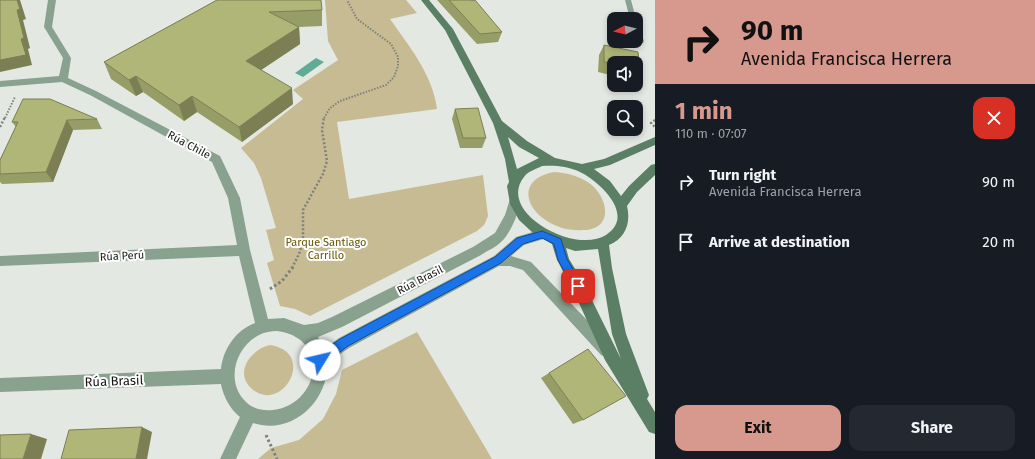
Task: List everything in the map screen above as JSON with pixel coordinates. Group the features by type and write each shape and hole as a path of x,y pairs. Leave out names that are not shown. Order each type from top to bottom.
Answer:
{"street":[{"path":"52,0 48,27 66,58 63,79"},
{"path":"425,0 449,29 498,123 510,159 514,181 512,191 514,202 520,214 530,225 542,234 558,242 574,246 590,246 603,243 614,237 621,228 624,217 622,205 616,194 595,174 582,168 567,163 540,162 529,166 520,172 514,181"},
{"name":"Rúa Chile","path":"0,84 63,79 93,93 216,159 234,198 244,250 263,326"},
{"path":"498,123 523,144 553,162"},
{"path":"582,168 606,162 655,141"},
{"path":"622,205 632,188 655,168"},
{"name":"Rúa Brasil","path":"303,332 318,330 336,322 488,244 499,237 511,216 514,202"},
{"name":"Rúa Brasil","path":"320,360 344,343 498,260 520,241 542,234"},
{"path":"558,242 563,260 578,286 610,355 651,421"},
{"path":"603,243 606,268 619,334 651,421"},
{"name":"Rúa Perú","path":"0,262 244,250"},
{"path":"498,260 510,261 527,266 610,355"},
{"path":"277,324 291,326 303,332 311,340 320,360 320,375 316,390 306,404 293,414 277,418 255,416 240,407 233,398 229,388 227,376 228,363 233,351 241,340 251,332 263,326 277,324"},
{"name":"Rúa Brasil","path":"0,385 227,376"},
{"path":"228,459 255,416"}],"lane":[{"path":"628,0 632,12"}],"path":[{"path":"268,290 282,282 295,263 303,241 301,221 302,212 320,179 327,160 322,130 323,119 328,111 344,98 381,88 396,73 398,66 394,48 378,32 356,18 347,0"},
{"path":"0,127 23,82"},
{"path":"655,120 650,123 655,127"},
{"path":"255,416 277,459"}],"green space":[{"name":"Parque Santiago Carrillo","path":"325,0 406,0 417,13 390,19 419,61 431,84 437,109 337,122 349,199 483,175 488,216 484,225 477,231 310,316 295,309 280,306 267,263 274,260 266,230 276,228 261,178 254,163 241,148 303,99 293,90 338,60 328,41"},
{"path":"555,172 577,177 589,183 596,189 601,196 605,212 604,219 600,225 593,229 569,229 551,223 538,215 532,207 528,192 531,185 536,180 544,175"},
{"path":"417,332 492,459 258,459 271,448 299,440 323,419 336,394 342,370"},
{"path":"270,345 284,350 292,359 293,370 290,380 283,389 273,394 262,395 251,388 246,382 244,375 245,368 251,356 263,347"}],"shaded area":[{"path":"316,58 324,62 303,77 295,73"}],"building":[{"path":"0,0 17,0 20,9 17,10 24,38 21,39 26,55 0,60"},
{"path":"217,0 321,0 322,10 269,12 299,27 246,61 292,88 239,127 192,96 179,105 136,76 129,80 104,62"},
{"path":"449,0 475,0 502,32 480,34"},
{"path":"604,45 607,46 607,48 619,48 638,52 638,56 607,56 607,63 604,62"},
{"path":"23,99 50,99 97,119 67,120 46,172 0,174 0,160 18,122 12,122"},
{"path":"478,108 486,138 463,138 455,109"},
{"path":"588,349 626,396 583,420 549,373"},
{"path":"142,427 136,459 61,459 69,430"},
{"path":"31,434 23,459 0,459 0,435"}],"route":[{"path":"320,360 344,343 498,260 520,241 542,234 558,242 563,260 578,286"}]}
